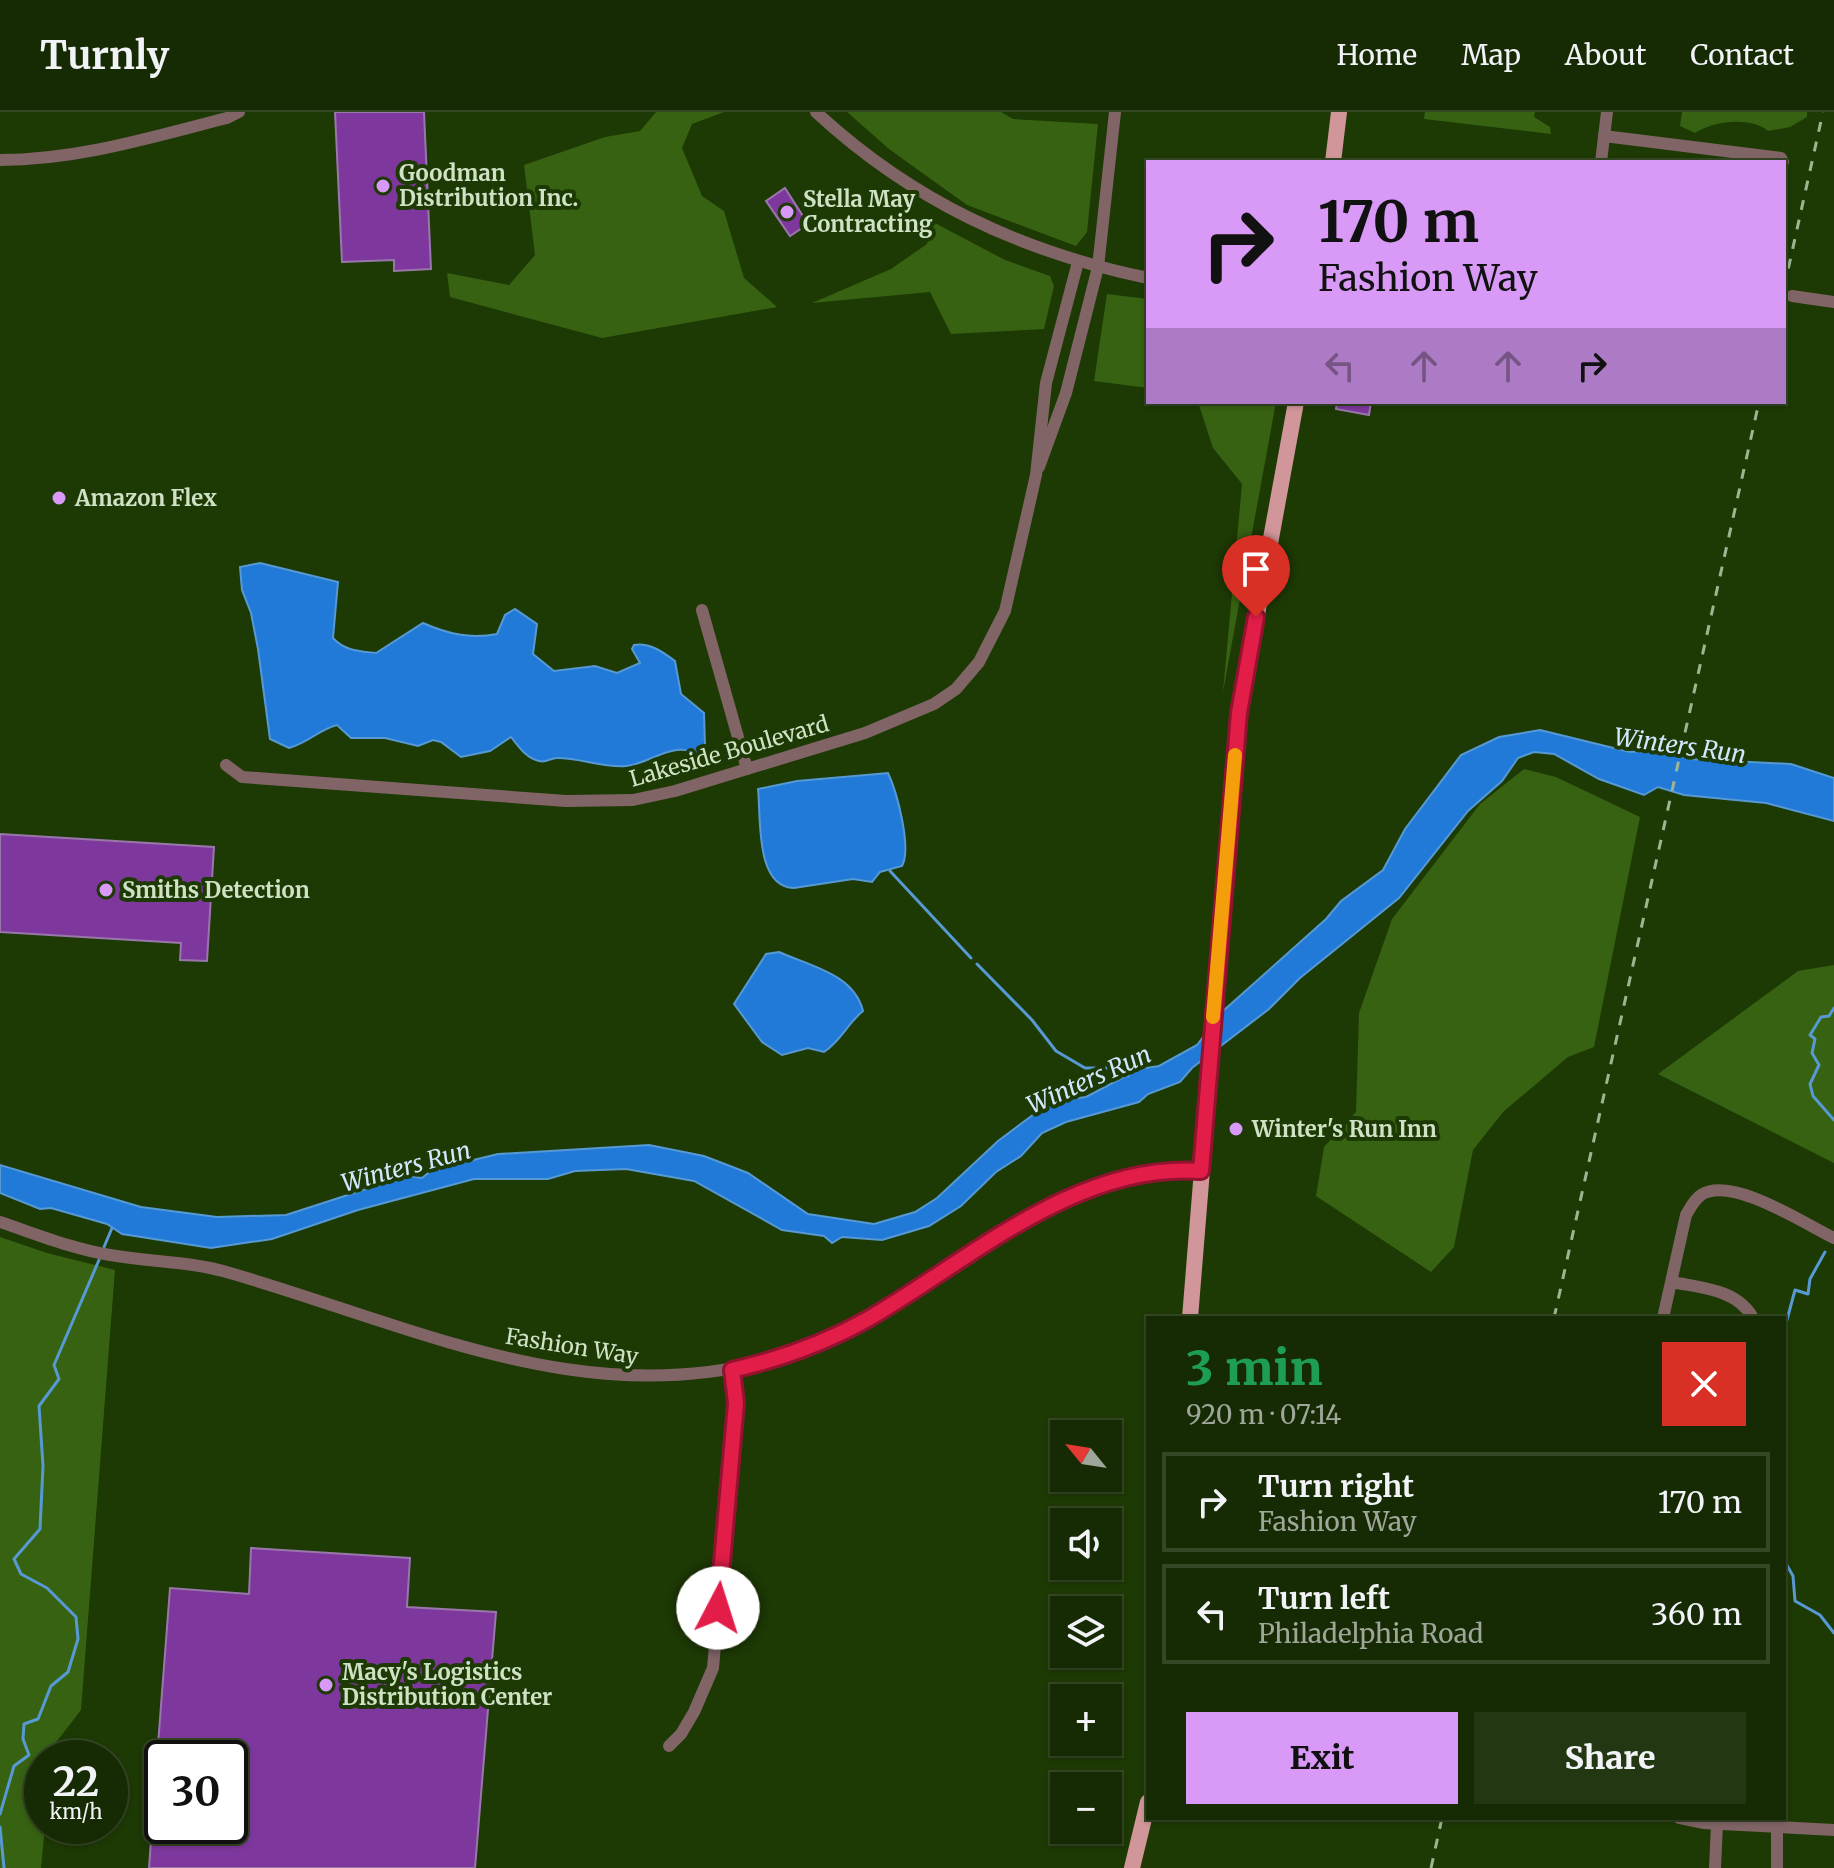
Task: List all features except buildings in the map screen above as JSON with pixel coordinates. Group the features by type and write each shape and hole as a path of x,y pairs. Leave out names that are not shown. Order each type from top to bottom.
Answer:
{"main road":[{"path":"1333,160 1339,112"},
{"path":"1190,1316 1239,713 1296,404"},
{"path":"1132,1868 1146,1810"}],"street":[{"path":"0,160 66,156 123,145 227,118 239,112"},
{"path":"816,112 872,160 929,199 984,227 1078,262 1146,278"},
{"name":"Lakeside Boulevard","path":"226,765 242,777 603,802 656,796 747,769 906,719 946,697 968,677 990,647 1005,611 1036,475 1066,393 1098,267 1115,112"},
{"path":"1601,160 1607,112"},
{"path":"1604,136 1769,160"},
{"name":"Lakeside Boulevard","path":"1036,475 1038,432 1046,383 1078,262"},
{"path":"1792,296 1834,302"},
{"path":"702,610 747,769"},
{"name":"Fashion Way","path":"0,1222 84,1249 220,1270 477,1350 564,1370 649,1378 732,1370 799,1352 838,1334 1028,1220 1089,1190 1145,1173 1201,1171"},
{"path":"1664,1316 1686,1215 1694,1201 1709,1192 1740,1192 1834,1238"},
{"path":"1672,1282 1731,1296 1747,1308 1752,1316"},
{"path":"669,1746 681,1734 694,1712 713,1668 736,1403 732,1370"},
{"path":"1692,1820 1717,1824 1777,1823 1834,1830"},
{"path":"1777,1823 1777,1868"},
{"path":"1715,1868 1717,1824"}],"green space":[{"path":"656,112 724,112 692,124 682,148 702,196 724,211 744,278 777,307 602,338 450,297 447,273 509,285 535,255 524,165 605,137 640,131"},
{"path":"847,112 1001,112 1013,119 1098,124 1087,232 1076,246 967,205 889,149"},
{"path":"1425,112 1535,112 1534,117 1550,127 1551,134 1424,119"},
{"path":"1682,112 1807,112 1807,117 1790,127 1768,131 1752,123 1732,122 1695,133 1680,126"},
{"path":"933,222 1005,260 1050,276 1054,286 1044,329 951,334 930,292 812,303 891,269 927,244"},
{"path":"1107,294 1146,299 1146,388 1094,381"},
{"path":"1199,404 1276,404 1223,692 1242,484 1213,448"},
{"path":"1524,769 1556,777 1640,817 1594,1047 1568,1057 1504,1111 1473,1150 1454,1247 1431,1272 1316,1196 1324,1147 1356,1112 1359,1013 1392,919 1480,804"},
{"path":"1834,965 1834,1163 1658,1074 1798,971"},
{"path":"0,1237 47,1253 115,1270 81,1710 58,1740 24,1740 24,1844 43,1844 41,1868 0,1868"}],"water":[{"path":"260,563 338,582 333,638 353,650 376,653 423,623 459,634 497,634 505,615 515,609 537,624 533,654 554,671 595,666 617,673 640,663 632,649 634,645 656,648 675,661 681,694 704,713 705,746 698,756 689,751 671,751 635,765 617,766 566,758 534,760 511,737 490,751 461,757 441,742 433,740 418,746 385,738 351,738 337,725 289,748 270,739 258,649 251,613 242,590 240,567"},
{"path":"1540,730 1630,752 1660,750 1690,759 1791,764 1834,778 1834,821 1766,803 1684,795 1658,787 1644,795 1599,779 1554,754 1534,752 1518,758 1502,781 1468,811 1399,898 1300,978 1269,1009 1192,1068 1180,1082 1148,1094 1139,1102 1066,1122 1042,1133 1021,1156 996,1172 961,1206 929,1226 882,1240 842,1237 832,1243 824,1236 782,1230 694,1181 626,1169 575,1171 548,1179 474,1179 358,1210 272,1239 211,1248 122,1234 107,1224 51,1208 40,1209 0,1193 0,1165 141,1207 217,1217 286,1215 408,1176 422,1178 432,1170 498,1154 649,1145 704,1156 748,1173 808,1214 874,1224 915,1212 937,1198 998,1141 1034,1114 1063,1100 1086,1097 1139,1069 1159,1066 1197,1045 1223,1011 1326,919 1341,901 1383,870 1405,829 1461,755 1499,737"},
{"path":"888,773 904,834 905,858 902,866 880,872 872,882 853,879 794,888 781,885 772,876 762,849 758,789 797,781"},
{"path":"779,952 829,973 841,980 858,998 863,1011 824,1052 808,1048 782,1055 762,1042 734,1004 766,954"}],"waterway":[{"path":"890,871 971,958"},
{"name":"Winters Run","path":"977,964 1032,1020 1056,1051 1085,1068 1110,1068 1128,1076"},
{"path":"1834,1008 1829,1016 1821,1017 1810,1035 1815,1039 1812,1053 1819,1065 1810,1084 1813,1096 1834,1120"},
{"path":"104,1247 112,1228"},
{"path":"1786,1324 1795,1290 1808,1294 1810,1279 1825,1252"},
{"path":"0,1814 14,1766 29,1755 23,1739 24,1724 38,1719 51,1686 68,1672 78,1639 76,1617 47,1588 21,1574 14,1559 40,1529 43,1466 39,1406 59,1379 54,1365 99,1260"},
{"path":"1786,1564 1793,1576 1795,1601 1820,1615 1834,1633"},
{"path":"0,1827 4,1868"}],"railway":[{"path":"1786,279 1823,112"},
{"path":"1554,1316 1759,404"},
{"path":"1431,1868 1442,1820"}],"slow traffic":[{"path":"1213,1017 1235,755"}],"place":[{"name":"Goodman Distribution Inc.","path":"383,186"},
{"name":"Stella May Contracting","path":"787,212"},
{"name":"Amazon Flex","path":"59,498"},
{"name":"Smiths Detection","path":"106,890"},
{"name":"Winter's Run Inn","path":"1236,1129"},
{"name":"Macy's Logistics Distribution Center","path":"326,1685"}],"route":[{"path":"718,1608 736,1403 732,1370 814,1346 867,1319 1053,1206 1102,1185 1145,1173 1201,1171 1239,713 1256,617"}]}
